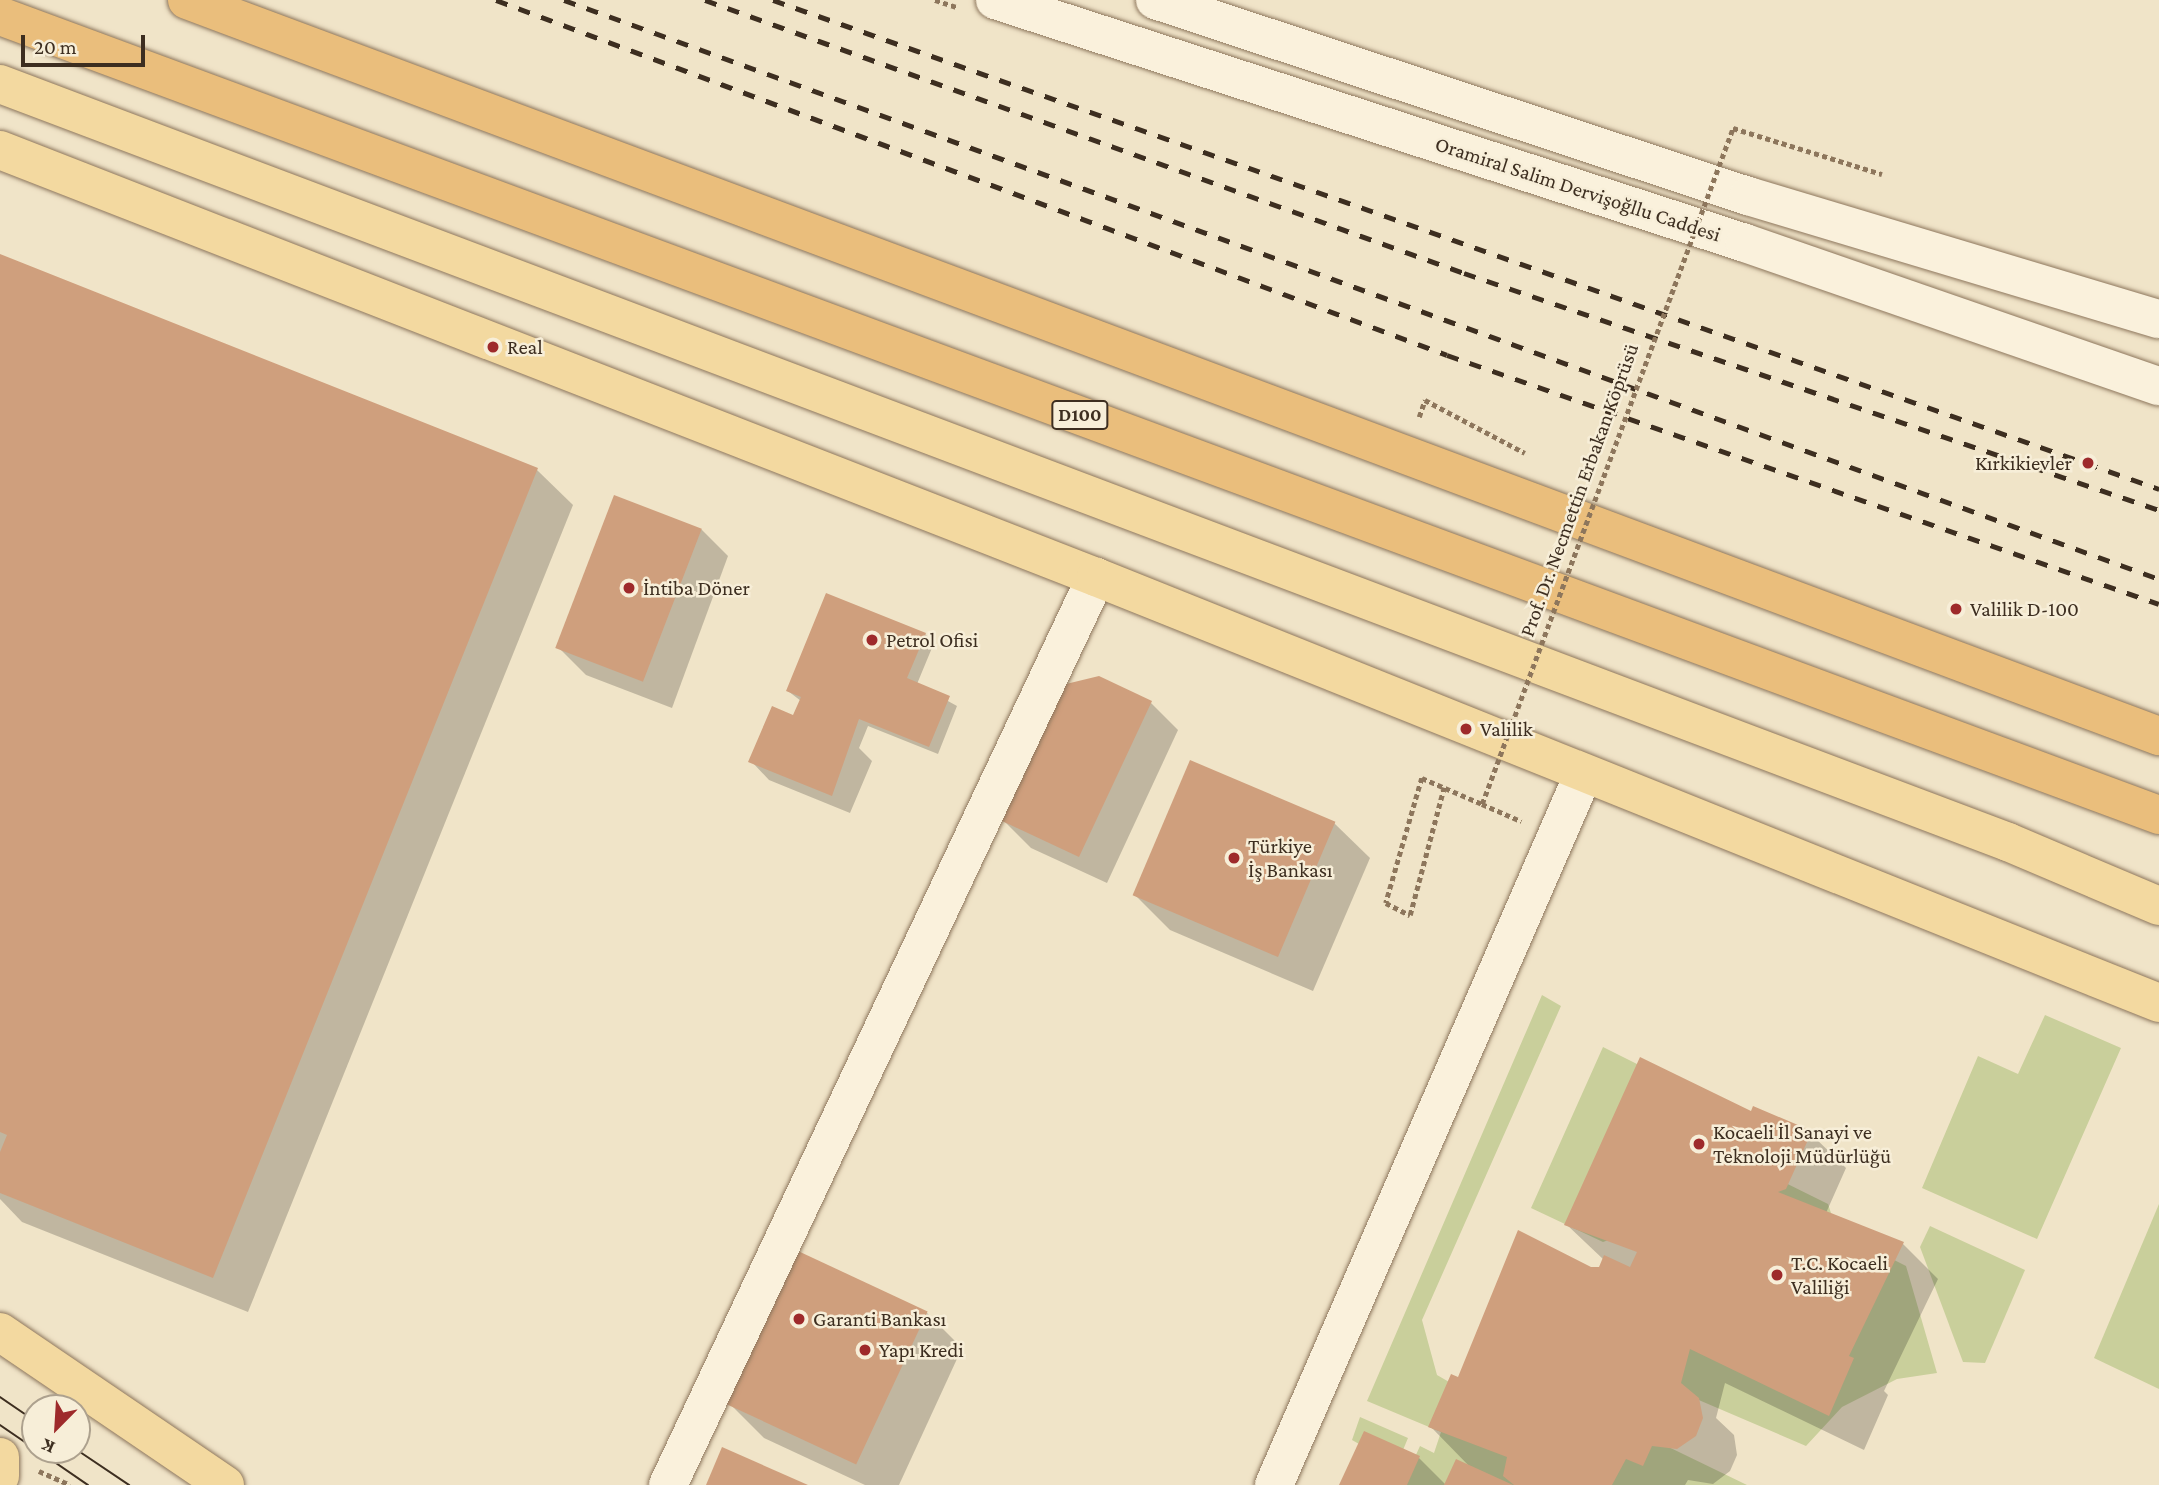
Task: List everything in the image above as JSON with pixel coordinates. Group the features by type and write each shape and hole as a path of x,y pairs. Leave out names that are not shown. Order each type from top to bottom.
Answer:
{"highway":[{"path":"187,0 2159,736"},
{"name":"D100","path":"0,16 2159,815"}],"main road":[{"name":"Oramiral Salim Dervişoğllu Caddesi","path":"995,0 1745,243 2159,386"},
{"path":"1155,0 1748,196 2159,319"},
{"path":"0,84 2008,842 2159,906"},
{"path":"0,150 1096,577 1583,775 2159,1003"},
{"path":"668,1485 1096,577"},
{"path":"1274,1485 1583,775"},
{"path":"0,1332 225,1485"},
{"path":"0,1457 0,1476"}],"path":[{"name":"Prof. Dr. Necmettin Erbakan Köprüsü","path":"1482,804 1733,128 1882,174"},
{"path":"1444,408 1540,461"},
{"path":"1444,787 1410,915 1386,904 1422,778 1444,787 1522,822"},
{"path":"40,1471 70,1485"}],"green space":[{"path":"1542,995 1561,1006 1422,1320 1437,1375 1456,1386 1658,1291 1649,1225 1603,1242 1531,1208 1603,1047 1649,1070 1759,1170 1828,1204 1837,1231 1906,1266 1937,1373 1897,1379 1842,1407 1806,1446 1673,1389 1650,1438 1747,1485 1351,1485 1368,1449 1352,1440 1360,1417 1408,1438 1398,1462 1410,1468 1420,1446 1434,1453 1441,1432 1367,1401"},
{"path":"2045,1015 2121,1048 2037,1239 1922,1188 1978,1056 2018,1074"},
{"path":"2159,1204 2159,1389 2094,1358"},
{"path":"1930,1226 2025,1270 1985,1363 1963,1362 1920,1247"}],"building":[{"path":"0,254 538,468 213,1278 0,1193 0,1152 7,1135 0,1132"},
{"name":"İntiba Döner","path":"614,495 702,529 643,682 555,648"},
{"path":"826,593 926,633 907,678 950,696 929,747 859,719 832,796 748,762 772,706 793,715 801,697 786,691"},
{"path":"1099,676 1152,701 1079,857 1002,821 1066,684"},
{"name":"Türkiye İş Bankası","path":"1190,760 1335,822 1278,957 1133,895"},
{"path":"1640,1057 1751,1111 1753,1106 1812,1131 1786,1189 1778,1192 1904,1242 1849,1356 1854,1358 1829,1416 1690,1349 1681,1383 1699,1398 1703,1418 1696,1436 1677,1449 1652,1446 1643,1466 1626,1459 1612,1485 1514,1485 1503,1476 1507,1457 1428,1427 1451,1374 1458,1377 1518,1230 1591,1267 1599,1267 1604,1255 1630,1267 1637,1252 1564,1225"},
{"path":"798,1251 928,1311 856,1465 727,1404"},
{"path":"1364,1431 1420,1456 1407,1485 1339,1485"},
{"path":"722,1447 808,1485 706,1485"},
{"path":"1456,1459 1513,1485 1444,1485"}],"tram line":[{"path":"0,1397 21,1411"},
{"path":"0,1425 21,1439"},
{"path":"91,1459 129,1485"},
{"path":"57,1464 88,1485"}],"railway":[{"path":"496,0 1447,355 2159,604"},
{"path":"564,0 2159,579"},
{"path":"705,0 1464,273 2159,510"},
{"path":"773,0 2159,489"}],"place":[{"name":"Real","path":"493,347"},
{"name":"Kırkikievler","path":"2088,463"},
{"name":"İntiba Döner","path":"629,588"},
{"name":"Valilik D-100","path":"1956,609"},
{"name":"Petrol Ofisi","path":"872,640"},
{"name":"Valilik","path":"1466,729"},
{"name":"Türkiye İş Bankası","path":"1234,858"},
{"name":"Kocaeli İl Sanayi ve Teknoloji Müdürlüğü","path":"1699,1144"},
{"name":"T.C. Kocaeli Valiliği","path":"1777,1275"},
{"name":"Garanti Bankası","path":"799,1319"},
{"name":"Yapı Kredi","path":"865,1350"}]}
